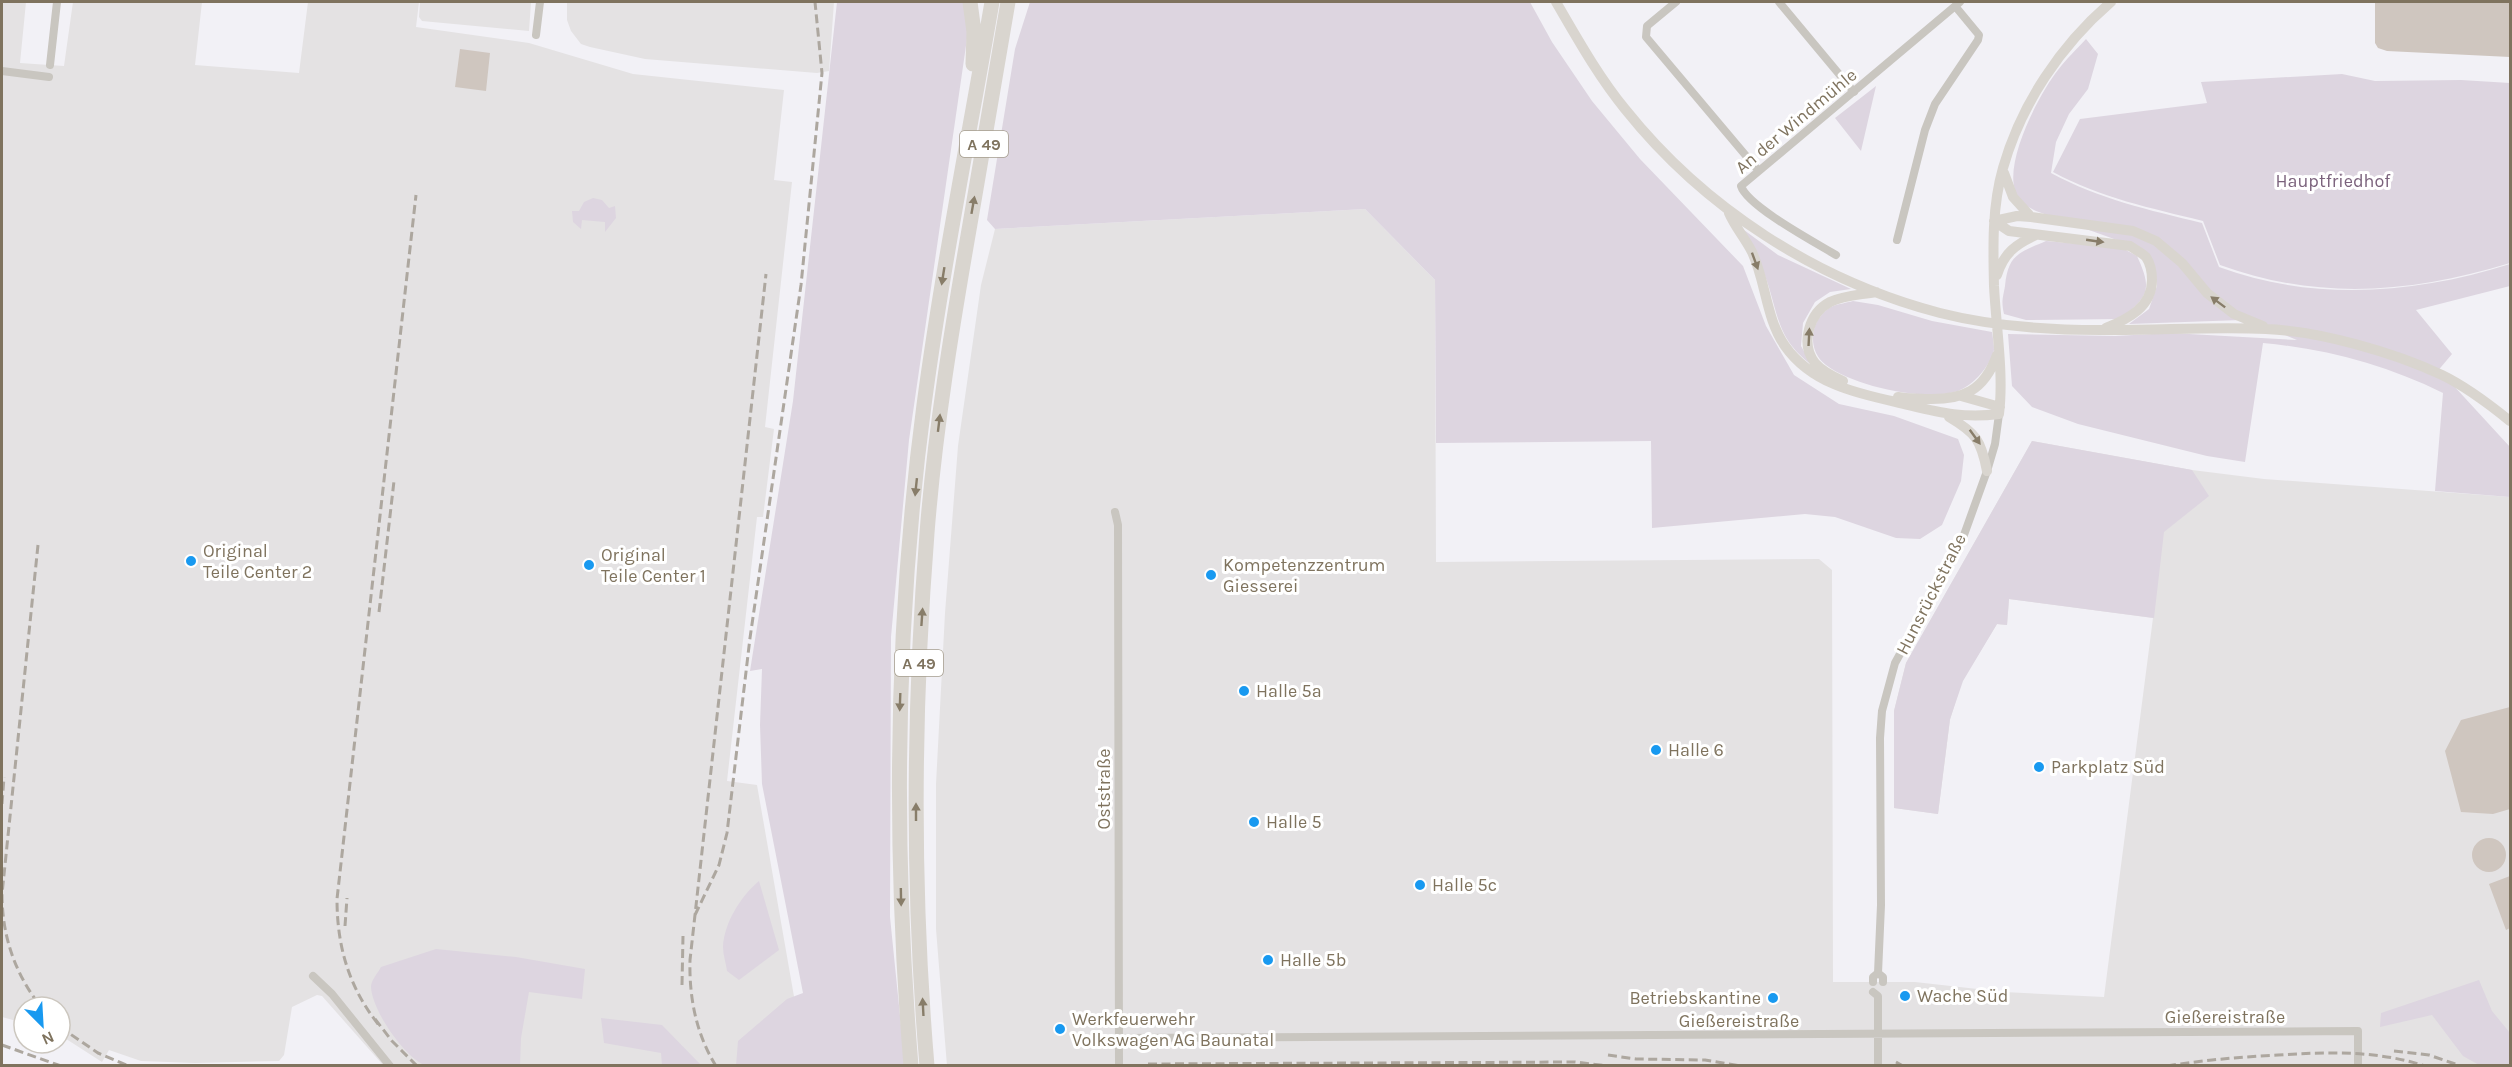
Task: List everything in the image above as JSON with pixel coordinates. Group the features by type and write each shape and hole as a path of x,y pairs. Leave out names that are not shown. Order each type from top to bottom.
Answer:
{"highway":[{"path":"970,2 974,32 972,115"},
{"name":"A 49","path":"911,1065 899,847 902,662 910,537 924,407 944,270 992,2"},
{"name":"A 49","path":"927,1065 915,811 918,671 927,531 955,312 1008,2"},
{"path":"1004,26 1018,2"}],"main road":[{"path":"1556,2 1589,58 1624,109 1673,162 1728,210 1823,271 1876,292 1941,313 2025,327 2100,330 2269,329 2355,343 2442,375 2480,396 2511,421"},
{"name":"Hunsrückstraße","path":"2000,411 1994,284 1994,221 2003,168 2029,105 2050,69 2074,37 2105,3"},
{"path":"2003,168 2013,197 2031,217"},
{"path":"1728,210 1736,230 1751,251 1774,324 1785,346 1806,369 1851,392 1946,415 1971,417 2000,411"},
{"path":"1994,221 2017,216 2031,217 2133,231 2156,241 2182,263 2207,294 2234,314 2269,329"},
{"path":"1994,221 2009,231 2130,246 2145,257 2152,273 2152,291 2141,309 2124,321 2100,330"},
{"path":"1994,284 2008,252 2020,242 2037,235"},
{"path":"1876,292 1845,296 1828,303 1817,312 1809,328 1807,346 1815,363 1832,376 1853,385 1902,398 1943,399 1961,396 1978,387 1987,377 1998,352"},
{"path":"1961,396 2000,411"},
{"path":"1946,415 1975,435 1982,450 1987,471"}],"street":[{"path":"50,65 57,2"},
{"path":"536,35 540,2"},
{"path":"1676,2 1647,26 1646,37 1758,170"},
{"path":"1779,2 1854,92"},
{"path":"1897,240 1925,130 1935,104 1978,40 1979,35 1958,4"},
{"name":"An der Windmühle","path":"1836,255 1768,213 1743,191 1741,186 1958,4"},
{"path":"2,71 49,77"},
{"name":"Hunsrückstraße","path":"1878,973 1881,905 1880,738 1882,711 1895,663 1960,546 1995,444 2000,411"},
{"name":"Oststraße","path":"1115,512 1118,525 1119,1065"},
{"path":"1873,982 1873,977 1878,973 1883,977 1883,982"},
{"path":"313,976 332,994 390,1065"},
{"path":"1878,994 1878,1065"},
{"name":"Gießereistraße","path":"1120,1038 2358,1031 2358,1065"}],"shaded area":[{"path":"2,2 26,2 20,63 64,66 73,2 202,2 195,65 299,73 308,2 419,2 416,27 529,43 633,74 784,90 774,180 792,182 765,427 774,429 763,517 757,517 727,781 757,785 806,1065 383,1065 322,996 317,995 292,1007 284,1055 279,1061 195,1063 141,1061 109,1050 102,1062 72,1043 72,995 12,995 12,1020 2,1017"},
{"path":"420,2 531,2 529,31 422,21 419,17"},
{"path":"567,2 834,2 829,71 817,73 645,59 590,47 581,44 571,31 567,20"},
{"path":"2375,2 2510,2 2510,57 2387,51 2378,48 2375,43"},
{"path":"460,49 490,53 486,91 455,87"},
{"path":"1365,209 1435,280 1436,562 1819,559 1832,570 1833,982 1915,982 2004,992 2104,997 2153,618 2009,599 2007,625 1997,624 1962,681 1950,720 1938,814 1894,808 1894,711 1906,663 2032,441 2192,470 2264,479 2510,497 2510,1065 947,1066 936,929 936,784 945,613 958,446 981,285 995,229"},
{"path":"2510,707 2510,809 2493,814 2461,812 2445,751 2461,720"},
{"path":"2489,838 2501,843 2506,855 2501,867 2489,872 2477,867 2472,855 2477,843"},
{"path":"2510,876 2510,928 2506,930 2489,884"}],"green space":[{"path":"837,2 964,2 970,18 909,440 891,637 890,917 905,1065 736,1066 738,1041 787,999 803,993 762,784 760,725 762,669 750,671 793,401"},
{"path":"1030,2 1530,2 1552,42 1592,101 1640,159 1743,266 1766,326 1794,375 1839,404 1894,416 1958,439 1964,455 1961,481 1942,525 1920,539 1896,538 1835,517 1805,514 1652,528 1651,441 1436,443 1435,280 1365,209 995,229 987,220 1015,49"},
{"path":"2086,39 2098,54 2088,89 2069,114 2056,142 2051,173 2106,197 2202,223 2219,267 2291,286 2364,290 2438,282 2510,264 2510,286 2416,310 2452,354 2436,373 2453,385 2510,447 2510,497 2435,491 2443,393 2378,366 2333,354 2263,343 2245,462 2207,456 2078,424 2032,407 2012,386 2008,334 2115,336 2171,333 2297,340 2241,320 2129,324 2149,309 2157,286 2155,268 2142,249 2036,211 2020,199 2013,180 2014,164 2025,129 2050,81"},
{"name":"Hauptfriedhof","path":"2342,74 2375,81 2461,80 2510,83 2510,263 2437,281 2401,286 2365,289 2293,284 2220,265 2203,221 2108,196 2053,172 2080,119 2207,103 2201,82"},
{"path":"1876,86 1861,151 1835,118"},
{"path":"593,198 602,200 609,208 615,206 616,218 605,232 605,222 582,220 581,229 573,222 572,211 579,211 584,202"},
{"path":"1744,230 1778,255 1851,289 1830,292 1815,302 1803,323 1801,346 1812,365 1791,345 1785,334 1764,273"},
{"path":"2046,241 2122,248 2137,256 2146,285 2142,298 2121,319 2026,320 2004,314 2003,297 2006,276 2012,261 2022,252"},
{"path":"1853,301 1878,305 1932,321 1992,332 1994,350 1990,361 1972,383 1958,391 1944,394 1927,395 1890,390 1838,373 1820,359 1815,351 1813,335 1824,312 1833,306"},
{"path":"2032,441 2192,470 2209,496 2164,532 2154,618 2009,599 2007,625 1997,624 1963,681 1950,719 1938,814 1894,808 1894,711 1906,663"},
{"path":"759,881 779,950 739,980 727,971 723,950 724,938 735,911 746,894"},
{"path":"436,949 516,957 585,969 582,999 529,992 521,1038 520,1065 424,1065 407,1052 390,1031 377,1007 371,984 381,967"},
{"path":"2479,980 2492,1011 2510,1033 2510,1065 2479,1065 2463,1056 2432,1015 2380,1027 2381,1013"},
{"path":"601,1018 662,1025 701,1065 662,1065 661,1053 604,1043"}],"railway":[{"path":"695,915 719,865 727,833 750,638 801,285 822,73 815,2"},
{"path":"378,1024 359,996 347,966 339,934 337,899 416,195"},
{"path":"716,1066 703,1041 695,1015 690,960 766,274"},
{"path":"379,612 394,481"},
{"path":"33,995 17,968 7,940 2,894 38,545"},
{"path":"2,804 4,777"},
{"path":"345,926 347,898"},
{"path":"682,985 683,936"},
{"path":"375,1019 392,1041 417,1066"},
{"path":"72,1035 98,1053 129,1066"},
{"path":"2,1045 61,1066"},
{"path":"2394,1051 2429,1055 2461,1066"},
{"path":"2167,1066 2236,1058 2334,1053 2388,1057 2425,1066"},
{"path":"1608,1055 1636,1059 1705,1060 1741,1066"},
{"path":"1148,1064 1575,1062 1609,1066"},
{"path":"1896,1062 1903,1066"}],"place":[{"name":"Original Teile Center 2","path":"191,561"},
{"name":"Original Teile Center 1","path":"589,565"},
{"name":"Kompetenzzentrum Giesserei","path":"1211,575"},
{"name":"Halle 5a","path":"1244,691"},
{"name":"Halle 6","path":"1656,750"},
{"name":"Parkplatz Süd","path":"2039,767"},
{"name":"Halle 5","path":"1254,822"},
{"name":"Halle 5c","path":"1420,885"},
{"name":"Halle 5b","path":"1268,960"},
{"name":"Wache Süd","path":"1905,996"},
{"name":"Betriebskantine","path":"1773,998"},
{"name":"Werkfeuerwehr Volkswagen AG Baunatal","path":"1060,1029"}]}
